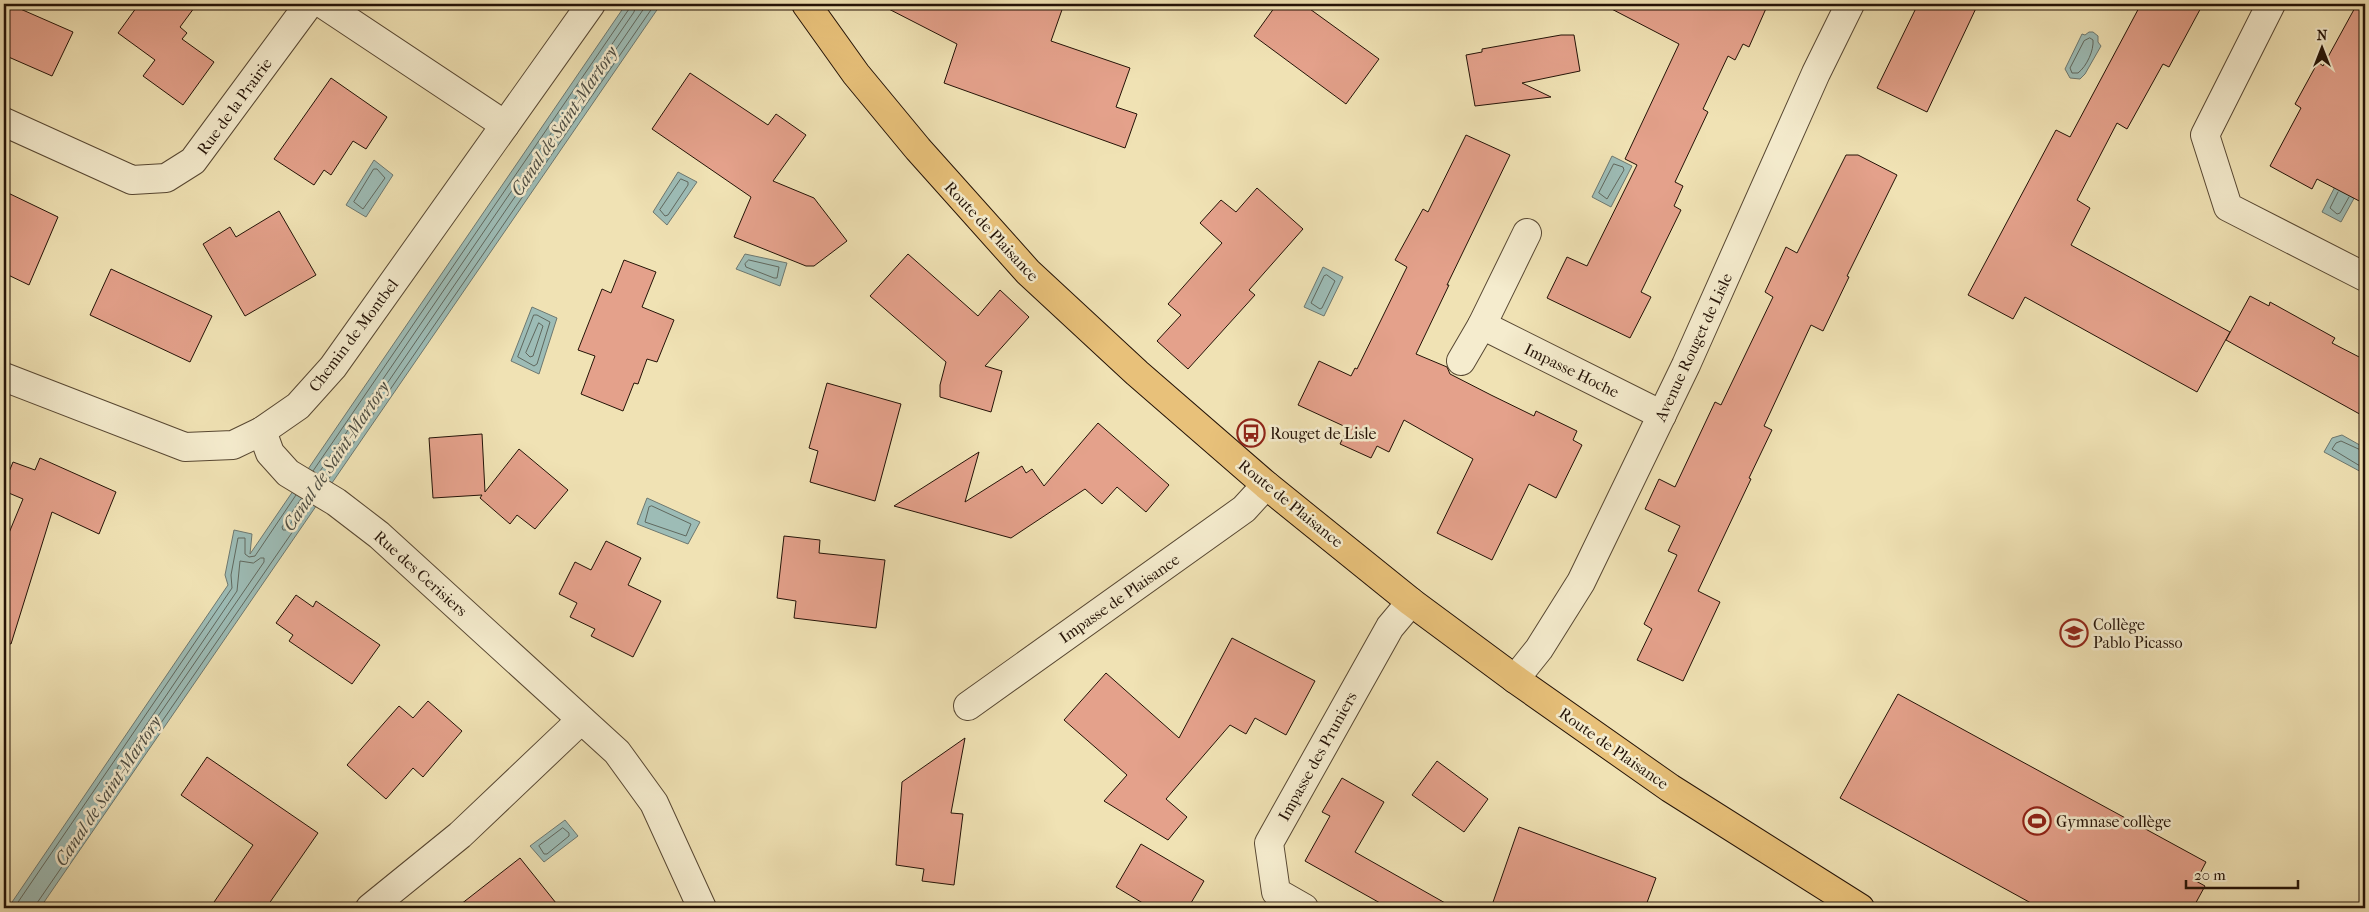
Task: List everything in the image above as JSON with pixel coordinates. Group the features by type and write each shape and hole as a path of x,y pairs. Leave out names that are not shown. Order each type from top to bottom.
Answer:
{"main road":[{"name":"Route de Plaisance","path":"806,4 856,74 912,142 1028,272 1137,372 1266,485 1411,602 1515,679 1670,788 1860,908"}],"street":[{"name":"Rue de la Prairie","path":"4,122 132,180 166,178 193,162 309,4"},
{"path":"323,4 505,124"},
{"name":"Chemin de Montbel","path":"4,377 185,447 233,445 262,431 298,406 333,367 591,4"},
{"name":"Avenue Rouget de Lisle","path":"1515,679 1538,649 1581,582 1662,414 1816,73 1850,4"},
{"path":"2271,4 2205,135 2228,206 2365,277"},
{"path":"1462,361 1527,234"},
{"name":"Impasse Hoche","path":"1482,325 1662,414"},
{"name":"Rue des Cerisiers","path":"262,431 270,453 288,473 336,502 379,535 617,752 654,803 702,908"},
{"name":"Impasse de Plaisance","path":"968,706 1244,509 1266,485"},
{"name":"Impasse des Pruniers","path":"1304,908 1276,892 1269,843 1390,627 1411,602"},
{"path":"370,908 460,836 581,720"}],"water":[{"name":"Canal de Saint-Martory","path":"626,4 661,4 40,908 8,908 228,585 225,575 234,530 252,534 250,554"},
{"path":"2093,32 2098,36 2098,42 2101,46 2085,74 2080,79 2070,78 2065,69 2082,34 2085,35"},
{"path":"1612,156 1632,166 1611,207 1592,197"},
{"path":"374,160 393,175 366,217 346,205"},
{"path":"2343,171 2363,182 2341,222 2322,212"},
{"path":"678,172 697,182 667,225 653,212"},
{"path":"745,254 787,263 780,286 736,269"},
{"path":"1323,267 1343,277 1324,316 1304,307"},
{"path":"532,307 557,318 539,374 511,361"},
{"path":"2342,435 2365,448 2365,474 2324,452 2332,438"},
{"path":"647,498 700,522 688,544 637,524"},
{"path":"565,820 578,836 544,862 530,846"}],"building":[{"path":"4,4 9,4 73,32 52,76 4,55"},
{"path":"139,4 197,4 180,27 187,33 182,39 214,62 183,105 143,76 155,60 118,33"},
{"path":"879,4 1064,4 1051,41 1130,68 1116,107 1137,114 1125,148 944,83 957,44"},
{"path":"1277,4 1303,4 1379,59 1346,104 1254,36"},
{"path":"1602,4 1768,4 1749,47 1743,44 1735,60 1728,56 1703,109 1708,112 1675,182 1683,186 1674,206 1681,210 1641,292 1651,297 1630,338 1547,298 1567,257 1587,266 1637,165 1625,159 1679,44"},
{"path":"1918,4 1978,4 1927,112 1877,88"},
{"path":"2141,4 2203,4 2169,67 2163,64 2127,129 2117,123 2077,200 2090,208 2071,245 2230,332 2197,392 2025,297 2013,319 1968,295 2056,130 2070,137"},
{"path":"2357,4 2365,4 2365,204 2317,179 2312,189 2270,166 2301,108 2295,104 2318,62 2323,66"},
{"path":"1561,35 1574,35 1580,71 1522,83 1551,97 1475,106 1466,55 1482,52 1482,49"},
{"path":"690,73 768,125 776,114 806,135 773,181 814,198 847,241 814,266 806,266 734,237 751,197 652,129"},
{"path":"331,78 387,117 366,149 353,141 331,175 324,170 314,185 274,159"},
{"path":"1466,135 1510,155 1416,354 1447,367 1450,374 1534,416 1536,411 1577,431 1573,440 1582,445 1556,498 1529,484 1492,560 1437,533 1473,459 1404,420 1389,452 1377,446 1371,458 1340,444 1348,428 1298,405 1319,361 1351,376 1355,368 1357,369 1407,267 1395,260 1423,209 1428,212"},
{"path":"1846,155 1858,155 1897,175 1847,276 1849,277 1823,331 1811,325 1764,426 1772,430 1698,591 1720,602 1683,681 1637,660 1652,629 1644,624 1677,555 1668,551 1680,526 1645,509 1659,479 1675,487 1715,402 1721,405 1773,297 1765,292 1786,247 1797,253"},
{"path":"1257,188 1303,229 1249,290 1255,295 1188,369 1157,341 1181,315 1168,304 1222,243 1200,223 1221,200 1236,212"},
{"path":"4,191 58,217 29,285 4,273"},
{"path":"279,211 316,275 245,316 203,244 230,227 236,237"},
{"path":"908,254 978,316 1000,290 1029,317 985,366 1002,371 991,412 940,397 940,385 946,362 870,296"},
{"path":"624,260 656,272 642,307 674,320 657,362 647,359 638,384 634,383 623,411 581,394 595,356 578,350 602,289 611,293"},
{"path":"111,269 212,316 190,362 90,315"},
{"path":"2250,296 2269,306 2270,302 2335,338 2332,343 2365,360 2365,417 2226,340"},
{"path":"827,383 901,404 875,501 810,482 818,451 809,448"},
{"path":"1098,423 1169,485 1146,512 1117,487 1102,504 1085,489 1011,538 894,506 979,452 965,502 1022,466 1026,473 1032,469 1044,486"},
{"path":"482,434 485,492 519,449 568,490 535,529 517,515 510,524 480,498 482,495 433,498 429,438"},
{"path":"40,458 116,492 99,534 52,512 11,644 4,642 4,545 23,499 4,491 4,484 13,462 35,470"},
{"path":"784,536 820,540 819,553 885,560 876,628 794,618 796,601 777,598"},
{"path":"606,541 641,558 628,585 661,601 633,657 591,636 595,629 570,617 577,603 559,594 575,562 591,570"},
{"path":"296,595 313,607 316,601 380,645 352,684 289,641 293,635 276,623"},
{"path":"1232,638 1315,681 1286,735 1255,718 1246,734 1230,725 1166,799 1187,817 1168,840 1104,801 1127,775 1064,720 1106,673 1179,738"},
{"name":"Gymnase collège","path":"1898,694 2206,862 2196,881 2205,886 2193,908 2040,908 1840,798"},
{"path":"428,701 462,731 423,777 413,768 386,799 347,765 399,706 413,718"},
{"path":"965,738 951,813 963,814 954,885 922,881 924,869 896,865 902,782"},
{"path":"207,757 318,833 266,908 210,908 253,845 181,795"},
{"path":"1437,761 1488,799 1464,832 1412,795"},
{"path":"1342,778 1384,802 1355,852 1454,908 1389,908 1305,861 1330,816 1322,812"},
{"path":"1519,827 1656,878 1645,908 1491,908"},
{"path":"1141,844 1204,881 1188,908 1151,908 1116,887"},
{"path":"520,858 560,908 456,908"}],"place":[{"name":"Rouget de Lisle","path":"1251,433"},
{"name":"Collège Pablo Picasso","path":"2074,633"},
{"name":"Gymnase collège","path":"2037,821"}]}
